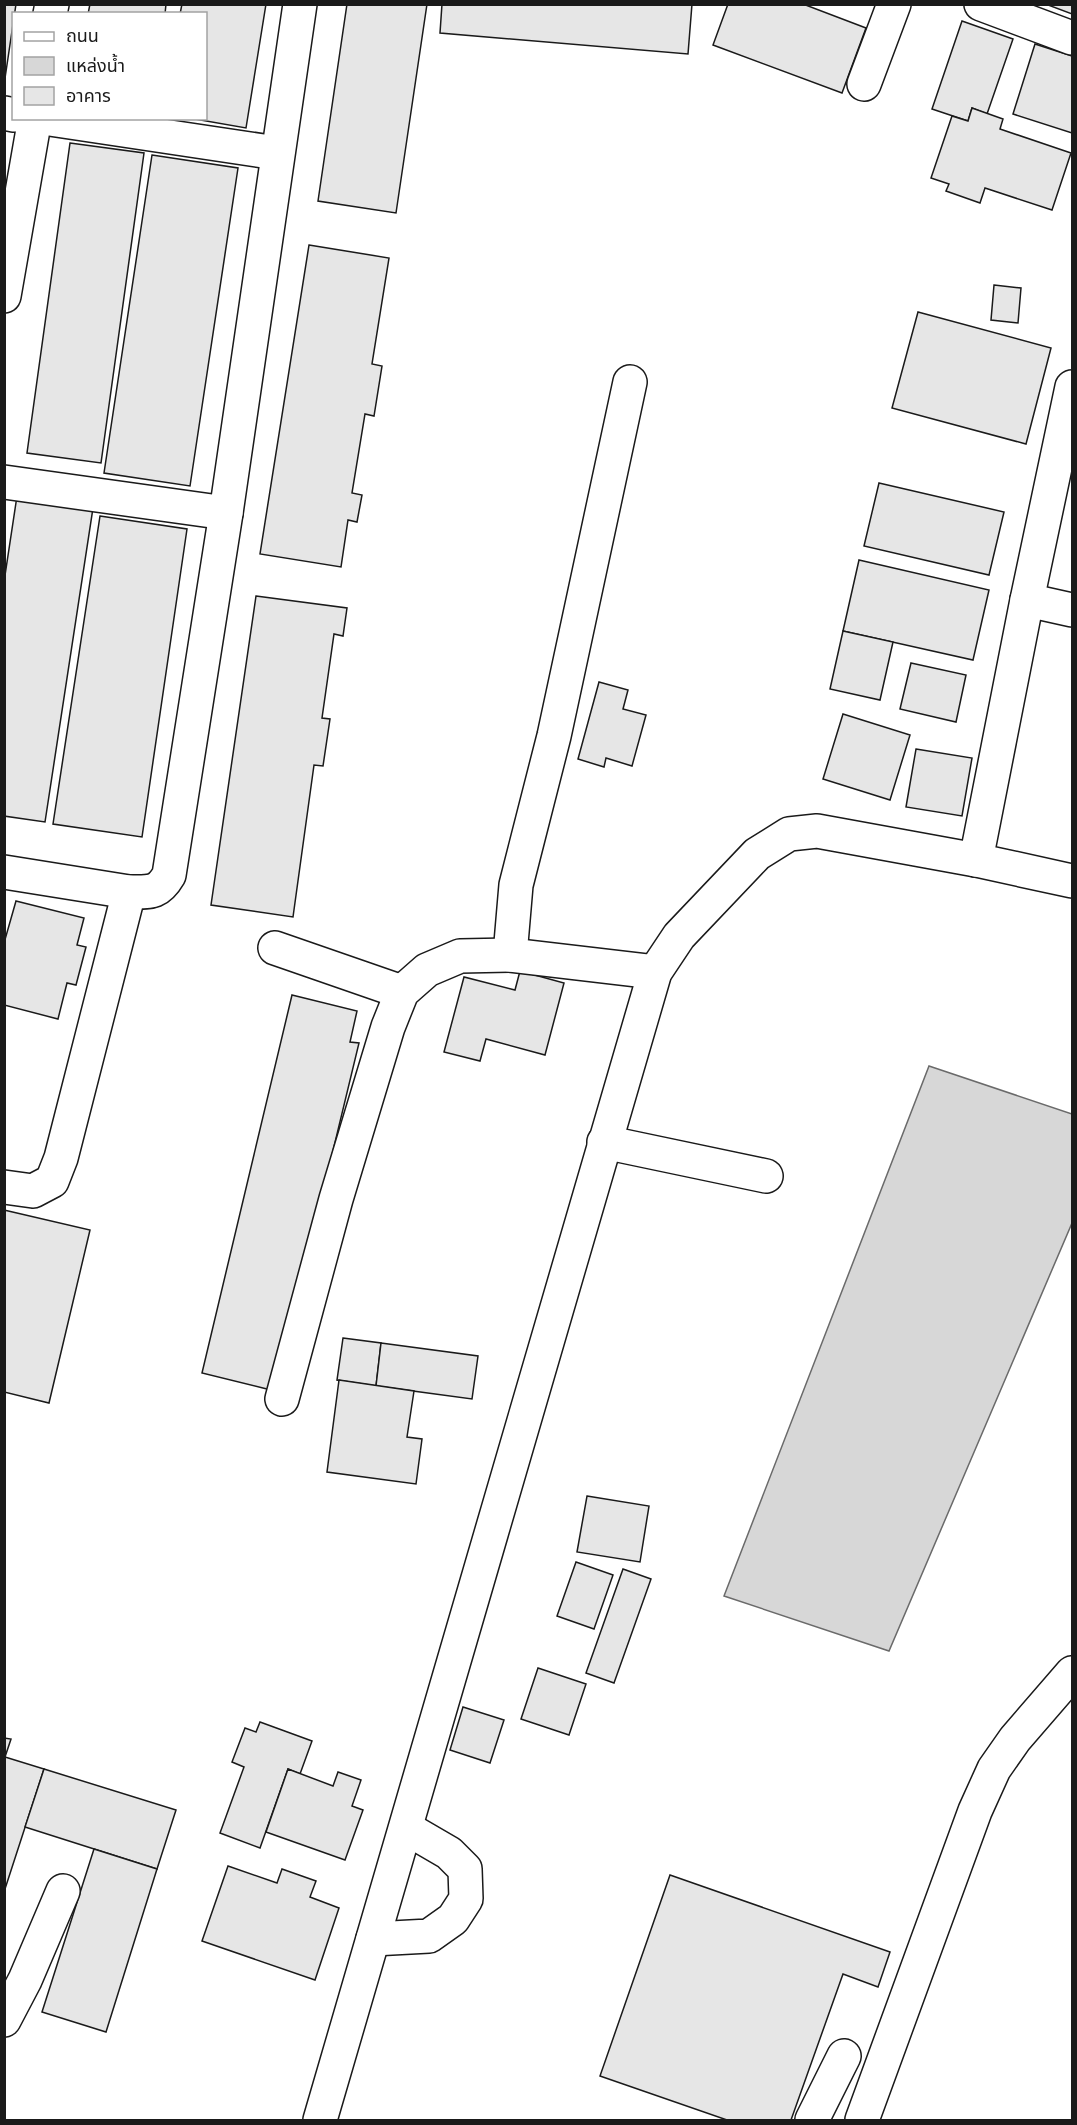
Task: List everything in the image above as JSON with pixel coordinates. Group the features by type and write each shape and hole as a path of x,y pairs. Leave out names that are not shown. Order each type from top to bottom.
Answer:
{"street":[{"path":"4,872 129,892 149,892 162,888 169,875 226,513 300,4"},
{"path":"864,84 894,4"},
{"path":"981,4 1072,38"},
{"path":"4,296 34,120"},
{"path":"56,120 277,153"},
{"path":"510,955 516,885 554,736 630,382"},
{"path":"976,860 1072,387"},
{"path":"4,482 226,513"},
{"path":"1027,600 1072,610"},
{"path":"320,2121 655,972 679,936 757,854 789,834 817,831 976,860 1072,881"},
{"path":"4,1187 33,1191 52,1181 61,1158 129,892"},
{"path":"275,948 402,992"},
{"path":"282,1399 336,1199 388,1027 402,992 427,970 460,956 510,955 655,972"},
{"path":"604,1143 766,1176"},
{"path":"862,2121 975,1811 994,1769 1015,1739 1072,1673"},
{"path":"373,1939 429,1936 453,1919 466,1899 465,1869 449,1852 406,1828"},
{"path":"4,2020 25,1980 63,1891"},
{"path":"812,2121 844,2056"}],"water":[{"path":"929,1066 1072,1114 1072,1223 889,1651 724,1596"}],"building":[{"path":"4,4 16,4 15,12 12,12 12,31 4,85"},
{"path":"90,4 166,4 165,12 88,12"},
{"path":"182,4 266,4 246,128 200,120 207,120 207,12 180,12"},
{"path":"347,4 427,4 396,213 318,201"},
{"path":"442,4 692,4 688,54 440,33"},
{"path":"728,4 803,4 866,28 842,93 713,45"},
{"path":"1049,4 1072,4 1072,14 1048,5"},
{"path":"962,21 1013,39 987,114 972,108 968,121 932,109"},
{"path":"1035,44 1072,56 1072,133 1013,114"},
{"path":"972,108 1003,119 1000,129 1071,153 1052,210 985,188 980,203 946,191 949,184 931,178 952,116 968,121"},
{"path":"70,143 144,153 101,463 27,453"},
{"path":"152,155 238,168 190,486 104,473"},
{"path":"309,245 389,258 372,364 382,366 374,416 365,414 352,493 362,495 357,522 348,520 341,567 260,554"},
{"path":"994,285 1021,288 1018,323 991,320"},
{"path":"918,312 1051,348 1026,444 892,408"},
{"path":"879,483 1004,512 989,575 864,546"},
{"path":"17,496 93,508 45,822 4,816 4,582"},
{"path":"100,516 187,529 142,837 53,824"},
{"path":"859,560 989,590 973,660 843,631"},
{"path":"256,596 347,608 343,636 334,634 322,718 330,719 323,766 314,765 293,917 211,905"},
{"path":"843,631 893,642 880,700 830,689"},
{"path":"911,663 966,675 956,722 900,709"},
{"path":"599,682 628,690 623,709 646,715 632,766 606,758 604,767 578,759"},
{"path":"843,714 910,735 890,800 823,779"},
{"path":"916,749 972,758 962,816 906,807"},
{"path":"16,901 84,918 77,945 86,947 76,985 67,983 58,1019 4,1005 4,943"},
{"path":"520,971 564,983 545,1055 486,1039 480,1061 444,1052 464,977 515,990"},
{"path":"292,995 357,1011 350,1042 359,1043 275,1391 202,1373"},
{"path":"4,1210 90,1230 49,1403 4,1392"},
{"path":"343,1338 381,1343 376,1386 337,1380"},
{"path":"381,1343 478,1356 472,1399 376,1386"},
{"path":"339,1380 414,1391 407,1437 422,1439 416,1484 327,1472"},
{"path":"587,1496 649,1506 640,1562 577,1552"},
{"path":"576,1562 613,1575 594,1629 557,1616"},
{"path":"623,1569 651,1579 614,1683 586,1673"},
{"path":"538,1668 586,1684 569,1735 521,1719"},
{"path":"463,1707 504,1720 490,1763 450,1750"},
{"path":"260,1722 312,1741 300,1774 288,1769 260,1848 220,1833 244,1767 232,1762 245,1728 256,1732"},
{"path":"4,1738 11,1739 5,1757 44,1769 4,1892"},
{"path":"44,1769 176,1810 157,1869 25,1827"},
{"path":"288,1769 333,1786 338,1772 361,1780 352,1806 363,1810 345,1860 266,1832"},
{"path":"94,1849 157,1869 106,2032 42,2012"},
{"path":"228,1866 277,1883 282,1869 316,1881 310,1897 339,1908 315,1980 202,1941"},
{"path":"670,1875 890,1952 878,1987 843,1974 791,2120 727,2120 600,2076"}]}
